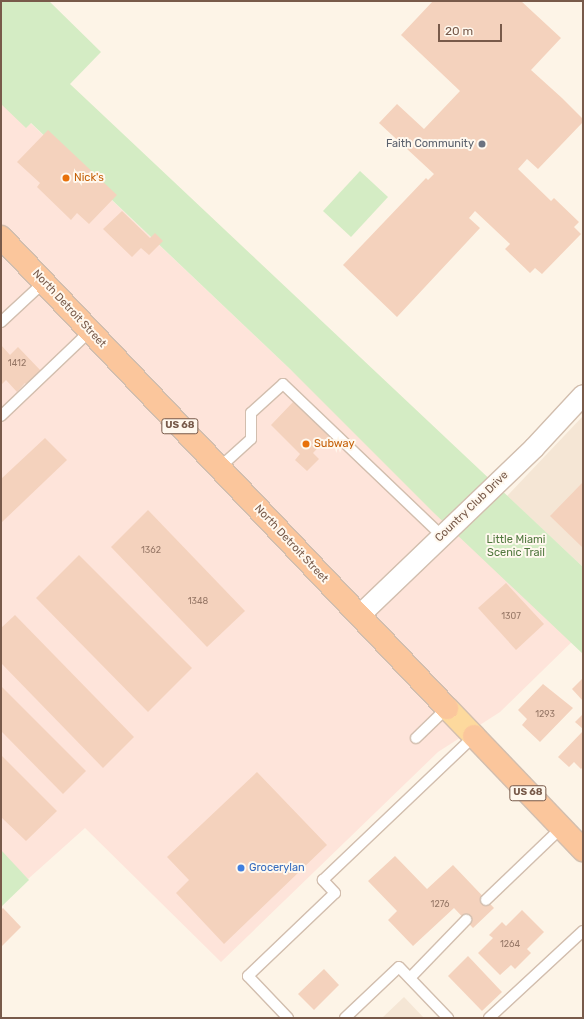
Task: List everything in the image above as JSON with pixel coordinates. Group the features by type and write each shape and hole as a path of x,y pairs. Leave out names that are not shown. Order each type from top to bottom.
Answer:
{"highway":[{"name":"North Detroit Street","path":"1,237 446,708"},
{"name":"North Detroit Street","path":"474,736 583,850"}],"main road":[{"name":"North Detroit Street","path":"446,708 474,736"}],"street":[{"name":"Country Club Drive","path":"359,616 534,448 583,395"}],"lane":[{"path":"1,322 44,282"},
{"path":"1,416 90,331"},
{"path":"219,468 251,439 251,413 283,384 442,536"},
{"path":"416,738 446,708"},
{"path":"288,1018 248,976 335,893 323,880 474,736"},
{"path":"486,900 562,828"},
{"path":"410,978 466,920"},
{"path":"489,1018 583,931"},
{"path":"345,1018 399,967 448,1018"}],"shaded area":[{"path":"1,95 290,369 583,631 500,712 438,752 221,962 85,828 28,879 1,852"},
{"path":"583,416 583,567 507,496"},
{"path":"404,997 424,1018 382,1018"}],"green space":[{"name":"Little Miami Scenic Trail","path":"1,1 49,1 101,52 70,84 583,567 583,654 434,513 290,369 31,123 26,128 1,104"},
{"path":"360,171 388,197 351,237 323,211"},
{"path":"1,850 29,880 1,907"}],"building":[{"name":"Faith Community","path":"433,1 521,1 561,38 531,70 583,119 583,122 538,169 527,159 518,169 551,201 554,198 579,222 574,227 581,234 542,274 535,268 530,273 505,249 510,244 475,211 469,218 480,228 397,317 343,265 426,178 428,180 434,174 379,123 397,104 424,129 460,91 401,35"},
{"name":"Nick's","path":"48,130 117,195 89,224 77,213 71,220 37,187 40,183 17,162"},
{"path":"122,211 150,238 155,233 163,241 149,255 141,248 132,257 103,229"},
{"path":"1,345 10,355 18,347 42,372 28,386 25,383 17,392 6,380 1,385"},
{"name":"Subway","path":"294,401 330,435 313,453 319,459 307,471 295,460 300,454 271,425"},
{"path":"45,438 67,460 1,523 1,479"},
{"path":"583,482 583,548 550,516"},
{"path":"148,510 245,611 207,647 111,547"},
{"path":"79,555 192,668 148,712 36,598"},
{"path":"506,583 544,624 516,650 478,608"},
{"path":"15,615 134,737 103,768 1,663 1,628"},
{"path":"583,678 583,701 572,689"},
{"path":"543,684 573,708 540,742 522,725 527,719 518,710"},
{"path":"1,686 86,771 63,794 1,731"},
{"path":"583,714 583,729 575,722"},
{"path":"583,731 583,767 581,769 574,762 569,767 558,757"},
{"path":"1,755 57,811 26,841 1,817"},
{"name":"Grocerylan","path":"257,772 327,845 224,944 176,893 189,880 167,857"},
{"path":"395,856 427,889 453,865 494,908 473,928 454,908 413,946 388,920 397,911 368,881"},
{"path":"3,908 21,927 1,947 1,910"},
{"path":"522,910 544,932 527,949 531,953 515,969 511,965 500,975 478,953 493,938 489,935 502,922 506,926"},
{"path":"468,956 502,992 482,1011 448,976"},
{"path":"324,969 339,985 314,1010 298,994"}],"place":[{"name":"Faith Community","path":"482,144"},
{"name":"Nick's","path":"66,178"},
{"name":"Subway","path":"306,444"},
{"name":"Grocerylan","path":"241,868"}]}
